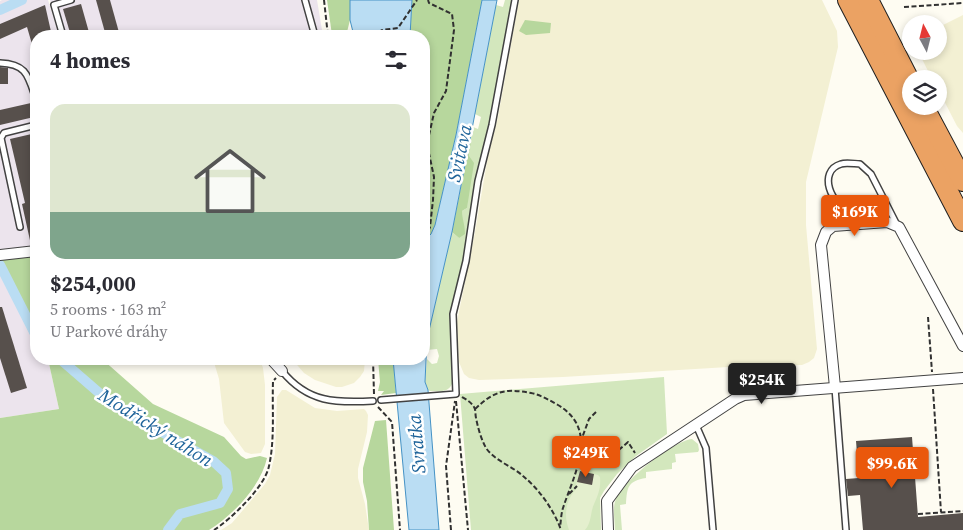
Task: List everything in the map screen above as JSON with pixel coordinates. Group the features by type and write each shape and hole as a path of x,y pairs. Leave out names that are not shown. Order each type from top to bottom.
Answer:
{"highway":[{"path":"848,0 963,221"},
{"path":"868,0 904,70"},
{"path":"928,115 963,181"}],"street":[{"path":"835,387 824,287 822,246 822,239 833,226 887,222 899,227 963,346"},
{"path":"0,255 30,252"},
{"path":"276,365 282,371"},
{"path":"608,530 607,502 632,467 744,395 963,378"}],"lane":[{"path":"61,30 54,5 71,0"},
{"path":"305,0 313,30"},
{"path":"381,400 456,394 453,314 466,261 478,181 492,125 515,0"},
{"path":"0,63 13,64 22,68 30,85"},
{"path":"20,227 0,138 4,133 30,126"},
{"path":"886,206 850,209 839,203 830,193 828,181 831,171 841,164 860,164 871,174 886,206 899,227"},
{"path":"282,371 295,384 320,398 336,402 373,401"},
{"path":"835,387 846,530"},
{"path":"696,425 706,448 713,530"}],"path":[{"path":"324,0 327,30"},
{"path":"382,30 398,28 417,0"},
{"path":"428,0 429,3 452,14 454,30 446,91 434,114 430,131"},
{"path":"904,7 963,2"},
{"path":"430,158 434,177 430,227"},
{"path":"928,317 941,512"},
{"path":"374,365 373,401 392,422 400,530"},
{"path":"214,530 235,514 264,479 269,468 272,451 273,381 282,371"},
{"path":"475,409 487,397 497,392 521,391 533,393 563,408 575,422 582,438 596,451 612,456 628,442 641,461"},
{"path":"456,394 470,402 475,409 475,416 486,448 495,457 524,476 554,514 560,529"},
{"path":"451,530 446,466 456,394"},
{"path":"456,394 468,530"},
{"path":"560,529 562,510 579,466 582,438 589,419 596,412"},
{"path":"568,496 577,486"},
{"path":"918,514 963,511"}],"shaded area":[{"path":"48,0 57,30 30,30 30,253 0,260 0,1"},
{"path":"50,0 317,0 322,30 58,30"},
{"path":"519,0 822,0 837,31 838,47 806,182 806,225 817,349 814,358 802,365 745,366 563,377 479,380 469,378 464,374 459,362 457,322 488,156 498,117"},
{"path":"963,15 963,133 957,126 947,107 947,70 928,70 922,60 948,60 948,22"},
{"path":"0,274 30,334 30,365 49,365 59,409 0,418"},
{"path":"215,365 262,365 265,385 265,444 261,453 251,454 245,452 224,423 219,379"},
{"path":"297,365 364,365 364,371 354,383 342,387 336,387 315,380 304,373"},
{"path":"282,390 286,390 315,408 337,411 364,409 366,411 368,415 367,432 358,469 358,478 369,530 221,530 232,523 265,484 270,475 275,454 277,397"}],"green space":[{"path":"327,0 350,0 350,20 348,30 331,30"},
{"path":"412,0 482,0 456,135 435,225 430,235 430,30 410,30"},
{"path":"505,0 512,0 490,119 474,187 465,252 450,320 452,384 446,390 430,391 425,382 426,365 430,365 430,362 432,364 437,363 439,356 437,349 430,350 430,326 452,232 459,238 462,211 467,208 470,142 473,127 478,129 481,117 475,114 496,5 503,7"},
{"path":"525,20 551,23 550,33 526,35 519,31"},
{"path":"470,142 469,156 474,163 467,208 462,211 465,234 459,238 452,232"},
{"path":"30,253 30,334 0,274 0,260"},
{"path":"49,365 109,365 153,404 224,437 246,459 260,456 267,458 259,479 245,499 209,530 0,530 0,418 59,409"},
{"path":"379,365 394,365 396,393 381,395 384,391 378,391 380,382"},
{"path":"664,377 667,434 636,456 617,474 604,491 600,498 601,530 471,530 460,394"},
{"path":"386,420 394,530 369,530 363,468 375,421"},
{"path":"692,439 698,444 698,452 675,454 676,462 672,463 672,469 646,472 646,478 632,483 628,489 626,504 620,505 622,530 615,530 614,506 620,491 661,454 684,441"},
{"path":"580,471 598,475 600,477 600,488 590,521 585,530 569,530 566,518 567,507 568,502 578,487 576,485"}],"water":[{"path":"350,0 412,0 410,30 352,30 350,20"},
{"name":"Svitava","path":"482,0 497,0 452,232 430,326 430,235 435,225 456,135"},
{"name":"Svratka","path":"394,365 426,365 425,382 428,390 439,530 409,530"}],"building":[{"path":"96,0 110,0 118,30 104,30"},
{"path":"81,4 88,30 69,30 63,9"},
{"path":"45,5 51,30 30,30 30,37 27,27 0,39 0,24"},
{"path":"0,67 8,68 8,84 0,84"},
{"path":"30,103 30,118 0,125 0,110"},
{"path":"30,134 30,240 22,204 25,203 10,139"},
{"path":"0,307 2,307 27,388 11,393 0,358"},
{"path":"912,437 918,517 963,513 963,530 863,530 860,495 848,496 846,479 859,478 856,441"},
{"path":"580,471 594,474 592,485 577,482"}],"waterway":[{"name":"Modřický náhon","path":"0,10 22,0"},
{"name":"Modřický náhon","path":"0,265 30,324"},
{"name":"Modřický náhon","path":"67,365 112,404 213,461 226,473 228,489 220,503 180,514 168,530"}]}
